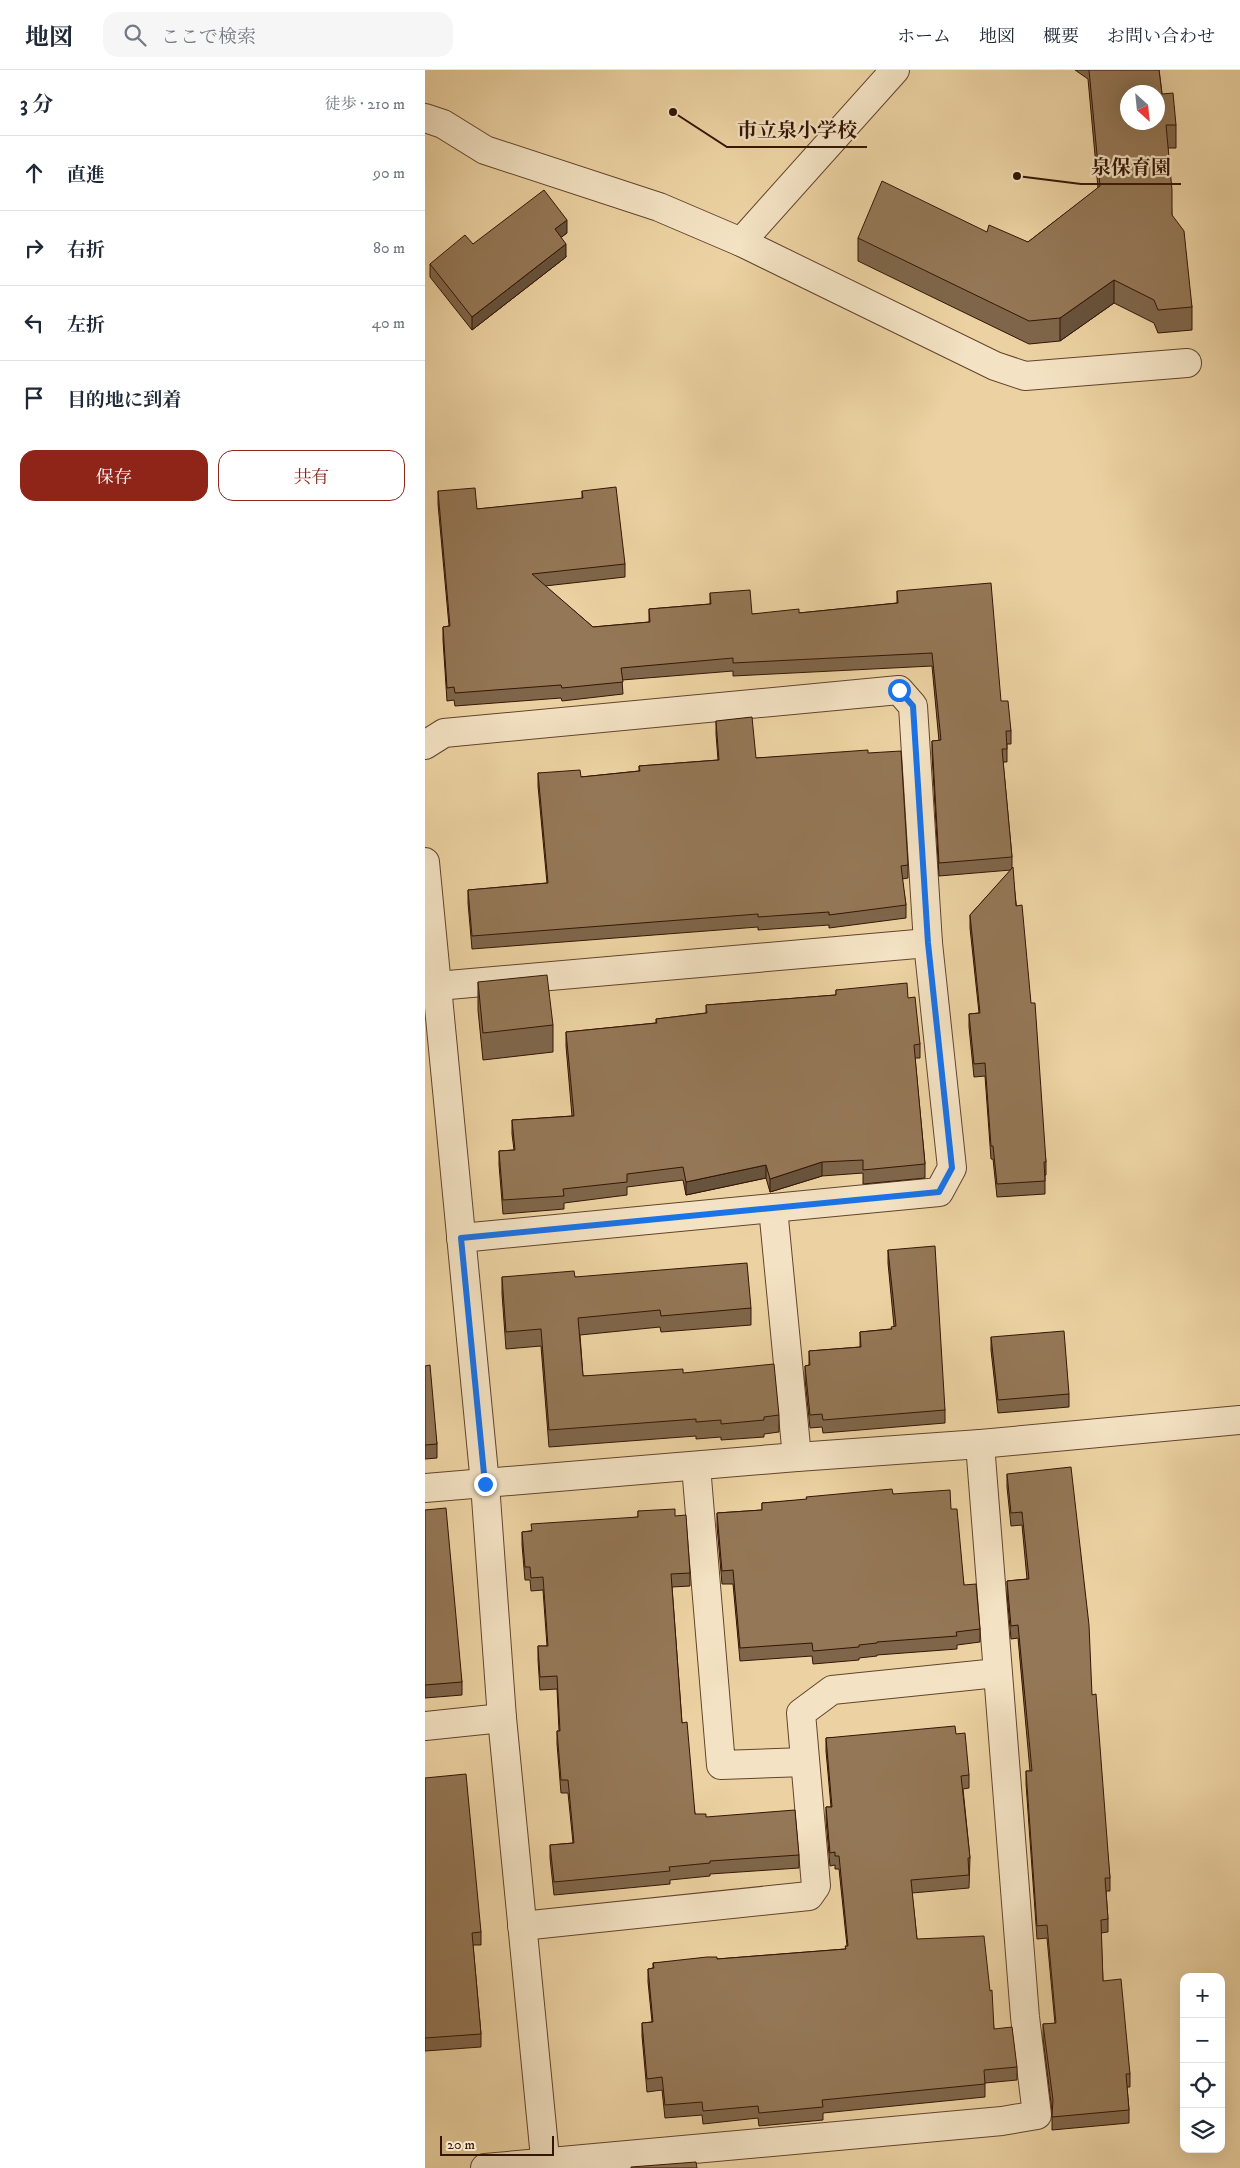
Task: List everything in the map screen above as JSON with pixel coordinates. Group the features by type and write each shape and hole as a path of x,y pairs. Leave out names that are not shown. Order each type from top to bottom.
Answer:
{"street":[{"path":"741,242 895,70"},
{"path":"425,118 443,124 485,150 659,207 741,242 995,366 1025,376 1187,364"},
{"path":"425,745 444,733 899,690 913,706 928,943 952,1168 939,1192 461,1238"},
{"path":"425,862 437,986 433,1021 461,1238 485,1484 502,1718 546,2165"},
{"path":"437,986 928,943"},
{"path":"773,1208 797,1457"},
{"path":"425,1488 797,1457 980,1444 1240,1420"},
{"path":"485,2168 546,2165 1002,2121 1037,2115 1025,2017 980,1444"},
{"path":"696,1466 721,1765 805,1762"},
{"path":"522,1926 809,1896 816,1886 801,1713 832,1690 997,1673"},
{"path":"425,1726 502,1718"}],"building":[{"path":"1089,70 1159,70 1161,85 1120,85 1120,130 1165,130 1165,94 1173,93 1176,125 1166,125 1172,190 1172,215 1184,231 1192,307 1158,310 1154,300 1114,280 1060,318 1029,321 858,238 882,181 987,232 989,225 1028,242 1100,186"},
{"path":"544,190 567,220 555,229 566,244 472,317 430,264 465,235 473,244"},
{"path":"616,487 625,564 532,574 593,627 650,622 649,609 711,604 710,593 750,590 752,614 799,609 799,613 898,603 897,591 991,583 1001,701 1008,701 1011,731 1006,731 1007,749 1002,749 1012,857 939,863 932,741 941,740 932,653 733,663 733,658 621,668 623,682 562,688 561,685 455,693 454,687 447,688 443,627 450,626 438,491 475,488 477,509 583,498 582,491"},
{"path":"752,717 756,758 868,750 868,753 901,751 908,865 901,866 906,905 829,915 829,912 758,917 758,914 472,936 468,890 548,883 538,773 580,770 581,777 640,771 639,766 719,760 716,721"},
{"path":"1013,867 1016,906 1022,905 1031,1003 1035,1003 1046,1162 1044,1162 1045,1181 997,1184 993,1146 991,1146 985,1063 974,1064 969,1014 980,1013 970,915"},
{"path":"547,975 553,1025 483,1033 478,982"},
{"path":"907,983 908,998 915,997 920,1044 914,1045 925,1164 863,1170 863,1160 822,1162 770,1179 766,1165 686,1182 683,1167 627,1174 627,1182 563,1189 564,1196 503,1200 499,1151 515,1150 512,1120 574,1116 566,1032 657,1023 656,1019 707,1013 706,1005 836,995 836,990"},
{"path":"935,1246 945,1410 823,1420 822,1414 810,1415 805,1366 810,1365 809,1351 861,1347 860,1332 892,1329 891,1327 896,1326 888,1250"},
{"path":"747,1263 751,1308 661,1316 660,1310 578,1318 583,1376 683,1369 683,1373 774,1364 779,1415 764,1417 764,1420 721,1424 721,1420 696,1422 696,1419 549,1430 541,1329 506,1332 502,1277 574,1271 575,1277"},
{"path":"1064,1331 1069,1394 998,1400 991,1337"},
{"path":"430,1365 437,1444 425,1445 425,1366"},
{"path":"1071,1467 1089,1625 1092,1695 1096,1694 1110,1878 1105,1878 1108,1919 1101,1920 1103,1981 1121,1979 1130,2074 1126,2074 1129,2110 1052,2117 1053,2100 1043,2024 1056,2023 1047,1925 1037,1926 1026,1771 1032,1771 1018,1625 1011,1626 1007,1581 1029,1579 1022,1512 1011,1513 1007,1474"},
{"path":"892,1489 893,1494 950,1490 951,1509 957,1509 964,1585 976,1584 980,1629 956,1632 957,1636 877,1642 859,1645 859,1647 813,1651 812,1643 740,1648 733,1570 722,1571 717,1513 762,1510 762,1503"},
{"path":"446,1508 462,1682 425,1685 425,1510"},
{"path":"675,1509 675,1516 686,1515 690,1573 671,1574 682,1723 687,1722 695,1814 706,1814 706,1817 795,1810 799,1855 710,1861 710,1863 669,1867 670,1871 554,1882 550,1845 574,1843 568,1780 561,1780 557,1731 560,1731 557,1676 540,1677 538,1646 548,1646 543,1577 531,1578 530,1567 525,1567 522,1532 532,1531 531,1524 638,1517 638,1511"},
{"path":"955,1726 956,1734 965,1733 969,1775 961,1776 970,1858 968,1858 969,1875 911,1880 917,1939 984,1936 990,1991 992,1990 994,2029 1012,2027 1017,2067 984,2070 985,2084 822,2100 823,2107 759,2113 758,2106 703,2111 702,2102 665,2105 662,2077 647,2079 642,2023 653,2022 648,1969 654,1968 653,1963 707,1957 717,1957 717,1959 846,1949 845,1946 848,1946 839,1856 835,1856 835,1852 830,1853 826,1807 832,1807 826,1738"},
{"path":"466,1774 481,1932 472,1933 481,2034 425,2038 425,1778"},
{"path":"696,2162 697,2168 631,2168 631,2167"}],"place":[{"name":"市立泉小学校","path":"673,112"},
{"name":"泉保育園","path":"1017,176"}],"route":[{"path":"485,1484 461,1238 939,1192 952,1168 928,943 913,706 899,690"}]}
